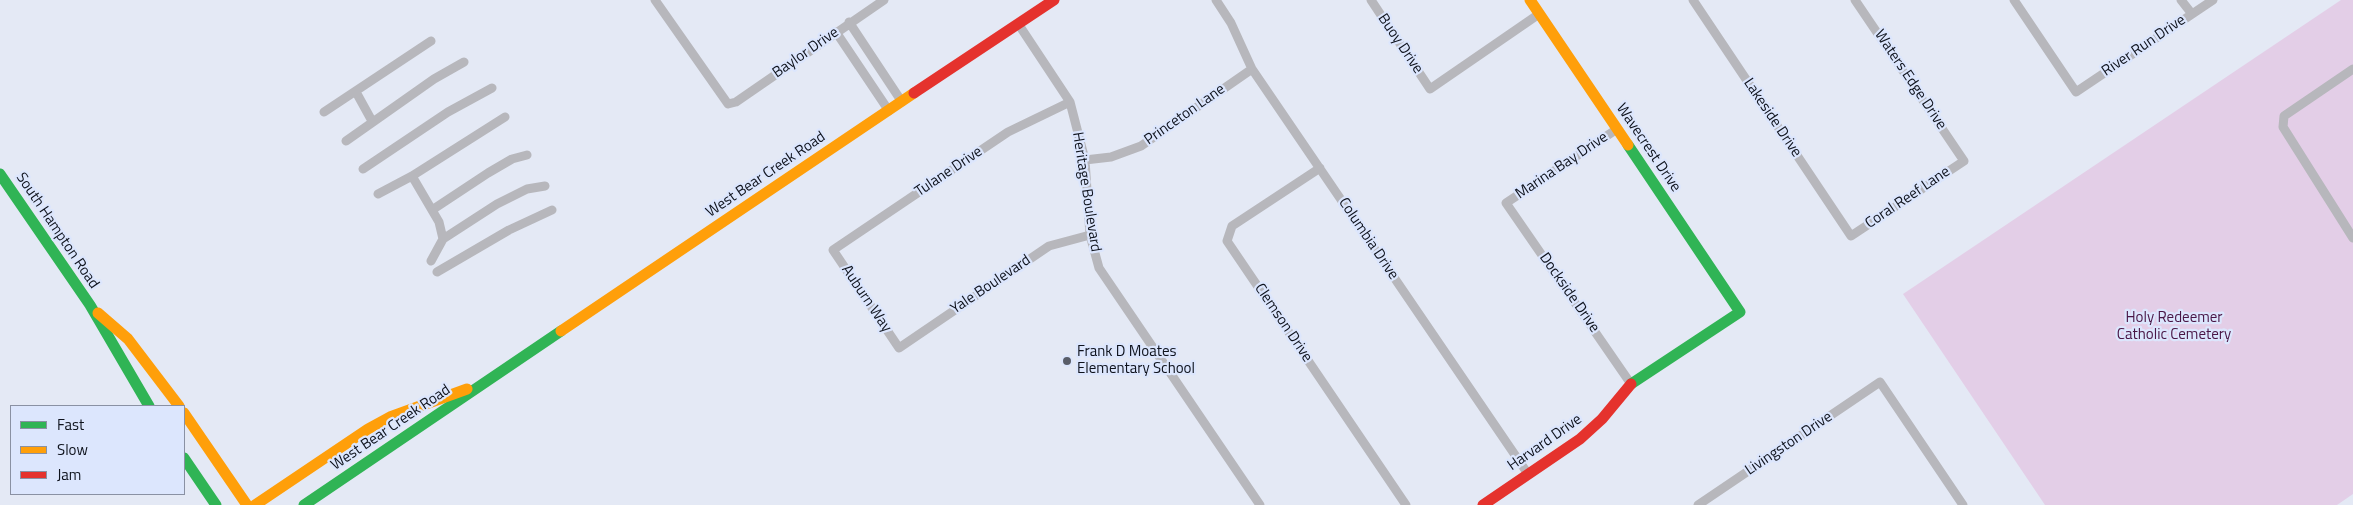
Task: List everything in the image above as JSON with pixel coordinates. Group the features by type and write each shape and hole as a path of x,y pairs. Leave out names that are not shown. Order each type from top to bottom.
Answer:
{"main road":[{"name":"West Bear Creek Road","path":"304,505 902,102 1020,25 1054,0"},
{"name":"Wavecrest Drive","path":"1530,0 1740,312"},
{"name":"South Hampton Road","path":"0,174 90,305 148,405"},
{"name":"South Hampton Road","path":"90,305 128,339 178,405"},
{"name":"Harvard Drive","path":"1483,505 1580,439 1602,419 1631,384 1740,312"},
{"name":"West Bear Creek Road","path":"255,505 368,429 390,417 495,376"},
{"path":"185,414 247,505"},
{"path":"185,459 216,505"}],"street":[{"name":"Baylor Drive","path":"655,0 728,104 736,102 884,0"},
{"name":"Columbia Drive","path":"1216,0 1232,23 1252,69 1528,474"},
{"name":"Buoy Drive","path":"1371,0 1430,89 1539,14"},
{"name":"Lakeside Drive","path":"1693,0 1851,236"},
{"name":"Waters Edge Drive","path":"1856,0 1964,161"},
{"name":"River Run Drive","path":"2014,0 2076,92 2213,0"},
{"path":"2182,0 2192,14"},
{"path":"850,22 902,102"},
{"name":"Heritage Boulevard","path":"1020,25 1070,102 1085,160 1090,235 1099,268 1260,505"},
{"path":"836,32 889,111"},
{"path":"324,112 431,41"},
{"path":"346,141 434,79 464,62"},
{"name":"Princeton Lane","path":"1085,160 1111,157 1141,146 1252,69"},
{"path":"2353,69 2284,116 2283,127 2353,237"},
{"path":"363,169 448,112 492,88"},
{"path":"356,92 372,121"},
{"name":"Tulane Drive","path":"833,250 1008,132 1070,102"},
{"path":"378,194 412,176 505,117"},
{"name":"Marina Bay Drive","path":"1506,203 1617,129"},
{"path":"432,210 512,159 527,155"},
{"name":"Coral Reef Lane","path":"1851,236 1964,161"},
{"name":"Clemson Drive","path":"1320,168 1232,226 1227,241 1406,505"},
{"path":"412,176 439,222 443,239"},
{"path":"431,261 443,239 497,204 527,189 545,186"},
{"name":"Dockside Drive","path":"1506,203 1631,384"},
{"path":"437,272 509,230 552,210"},
{"name":"Yale Boulevard","path":"898,348 1049,246 1090,235"},
{"name":"Auburn Way","path":"833,250 898,348"},
{"name":"Livingston Drive","path":"1698,505 1880,382 1963,505"}],"green space":[{"name":"Holy Redeemer Catholic Cemetery","path":"2341,0 2353,0 2353,494 2337,505 2045,505 1903,294"}],"traffic: fast":[{"path":"1628,145 1740,312 1631,384"},
{"path":"0,174 90,305 148,405"},
{"path":"304,505 561,331"},
{"path":"185,459 216,505"}],"traffic: slow":[{"path":"1530,0 1628,145"},
{"path":"561,331 914,93"},
{"path":"98,313 128,339 178,405"},
{"path":"255,505 368,429 390,417 467,389"},
{"path":"185,414 247,505"}],"traffic: jam":[{"path":"914,93 1054,0"},
{"path":"1483,505 1580,439 1602,419 1631,384"}],"place":[{"name":"Frank D Moates Elementary School","path":"1067,361"}]}
